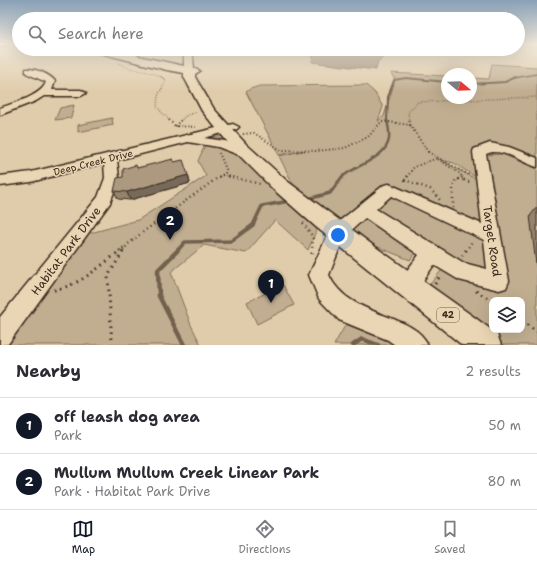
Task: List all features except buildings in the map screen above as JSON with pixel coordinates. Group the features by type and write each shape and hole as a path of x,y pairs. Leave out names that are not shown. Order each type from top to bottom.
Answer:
{"main road":[{"path":"153,60 167,67 194,86"},
{"path":"167,67 190,61"},
{"name":"42","path":"190,61 194,86 209,110 227,133 260,167"},
{"name":"42","path":"190,61 200,84 227,133 251,149 260,167 274,188 319,224 420,287 486,345"}],"street":[{"path":"0,112 44,93 50,86 50,79 29,71"},
{"path":"44,93 81,93"},
{"name":"Deep Creek Drive","path":"0,181 31,177 185,139 227,133"},
{"name":"Target Road","path":"365,210 459,271 500,282 486,234 479,152 490,147 505,150 537,163"},
{"name":"Habitat Park Drive","path":"0,336 105,199 112,178 110,157"},
{"path":"416,345 396,332 347,312 326,292 319,275 319,224 365,210 389,189 486,234"},
{"path":"420,287 432,253"}],"path":[{"path":"115,61 130,70 149,72 166,80 164,87 158,96 157,107 175,126 196,127 227,133 254,134 282,150 317,151 346,148 368,137 382,121 410,125"},
{"path":"454,220 453,187 456,179 464,180 459,173 428,152 410,125 408,112 418,102 537,97"},
{"path":"175,126 187,115 209,110"},
{"path":"39,287 56,290 75,284 143,232 222,175 226,169 218,150 227,133"},
{"path":"428,152 475,178 476,185"},
{"path":"437,158 414,167 406,180 424,184 438,195 442,203 437,212"},
{"path":"222,175 274,188"},
{"path":"319,224 313,237 312,254 319,275"},
{"path":"420,287 449,264 460,258 486,234"},
{"path":"112,345 108,276 116,260 128,244"},
{"path":"525,323 537,332"}],"shaded area":[{"path":"312,60 379,60 376,70 312,62"},
{"path":"492,64 537,67 537,159 505,147 476,150 479,179 454,163 441,160 492,188 484,155 502,154 537,169 537,345 503,345 427,288 450,260 424,243 410,260 373,245 337,220 293,184 279,156 306,150 279,155 246,92 260,86 366,85 375,93 383,107 378,121 384,116 395,80 391,73 441,76 441,104 477,104 477,78 489,79"},
{"path":"74,105 71,118 55,120 60,108"},
{"path":"112,118 113,125 78,132 78,125"},
{"path":"226,136 321,220 308,250 275,220 246,253 204,245 171,272 191,325 201,345 3,345 87,234 138,220 206,176 198,161 208,138"},
{"path":"283,285 294,305 257,324 247,302"},
{"path":"346,324 394,343 397,345 334,345"}],"waterway":[{"path":"514,78 537,74"},
{"path":"477,84 505,82 516,77"},
{"path":"387,120 388,97 394,80 406,78 441,81"},
{"path":"342,177 376,157 387,146 389,139 387,120"},
{"path":"308,199 330,193 342,177"},
{"path":"177,251 185,242 231,241 253,225 262,206 290,201"},
{"path":"177,251 158,270 159,296 184,345"},
{"path":"353,345 362,339 378,345"}],"place":[{"name":"Mullum Mullum Creek Linear Park","path":"170,240"},
{"name":"off leash dog area","path":"271,303"}]}
